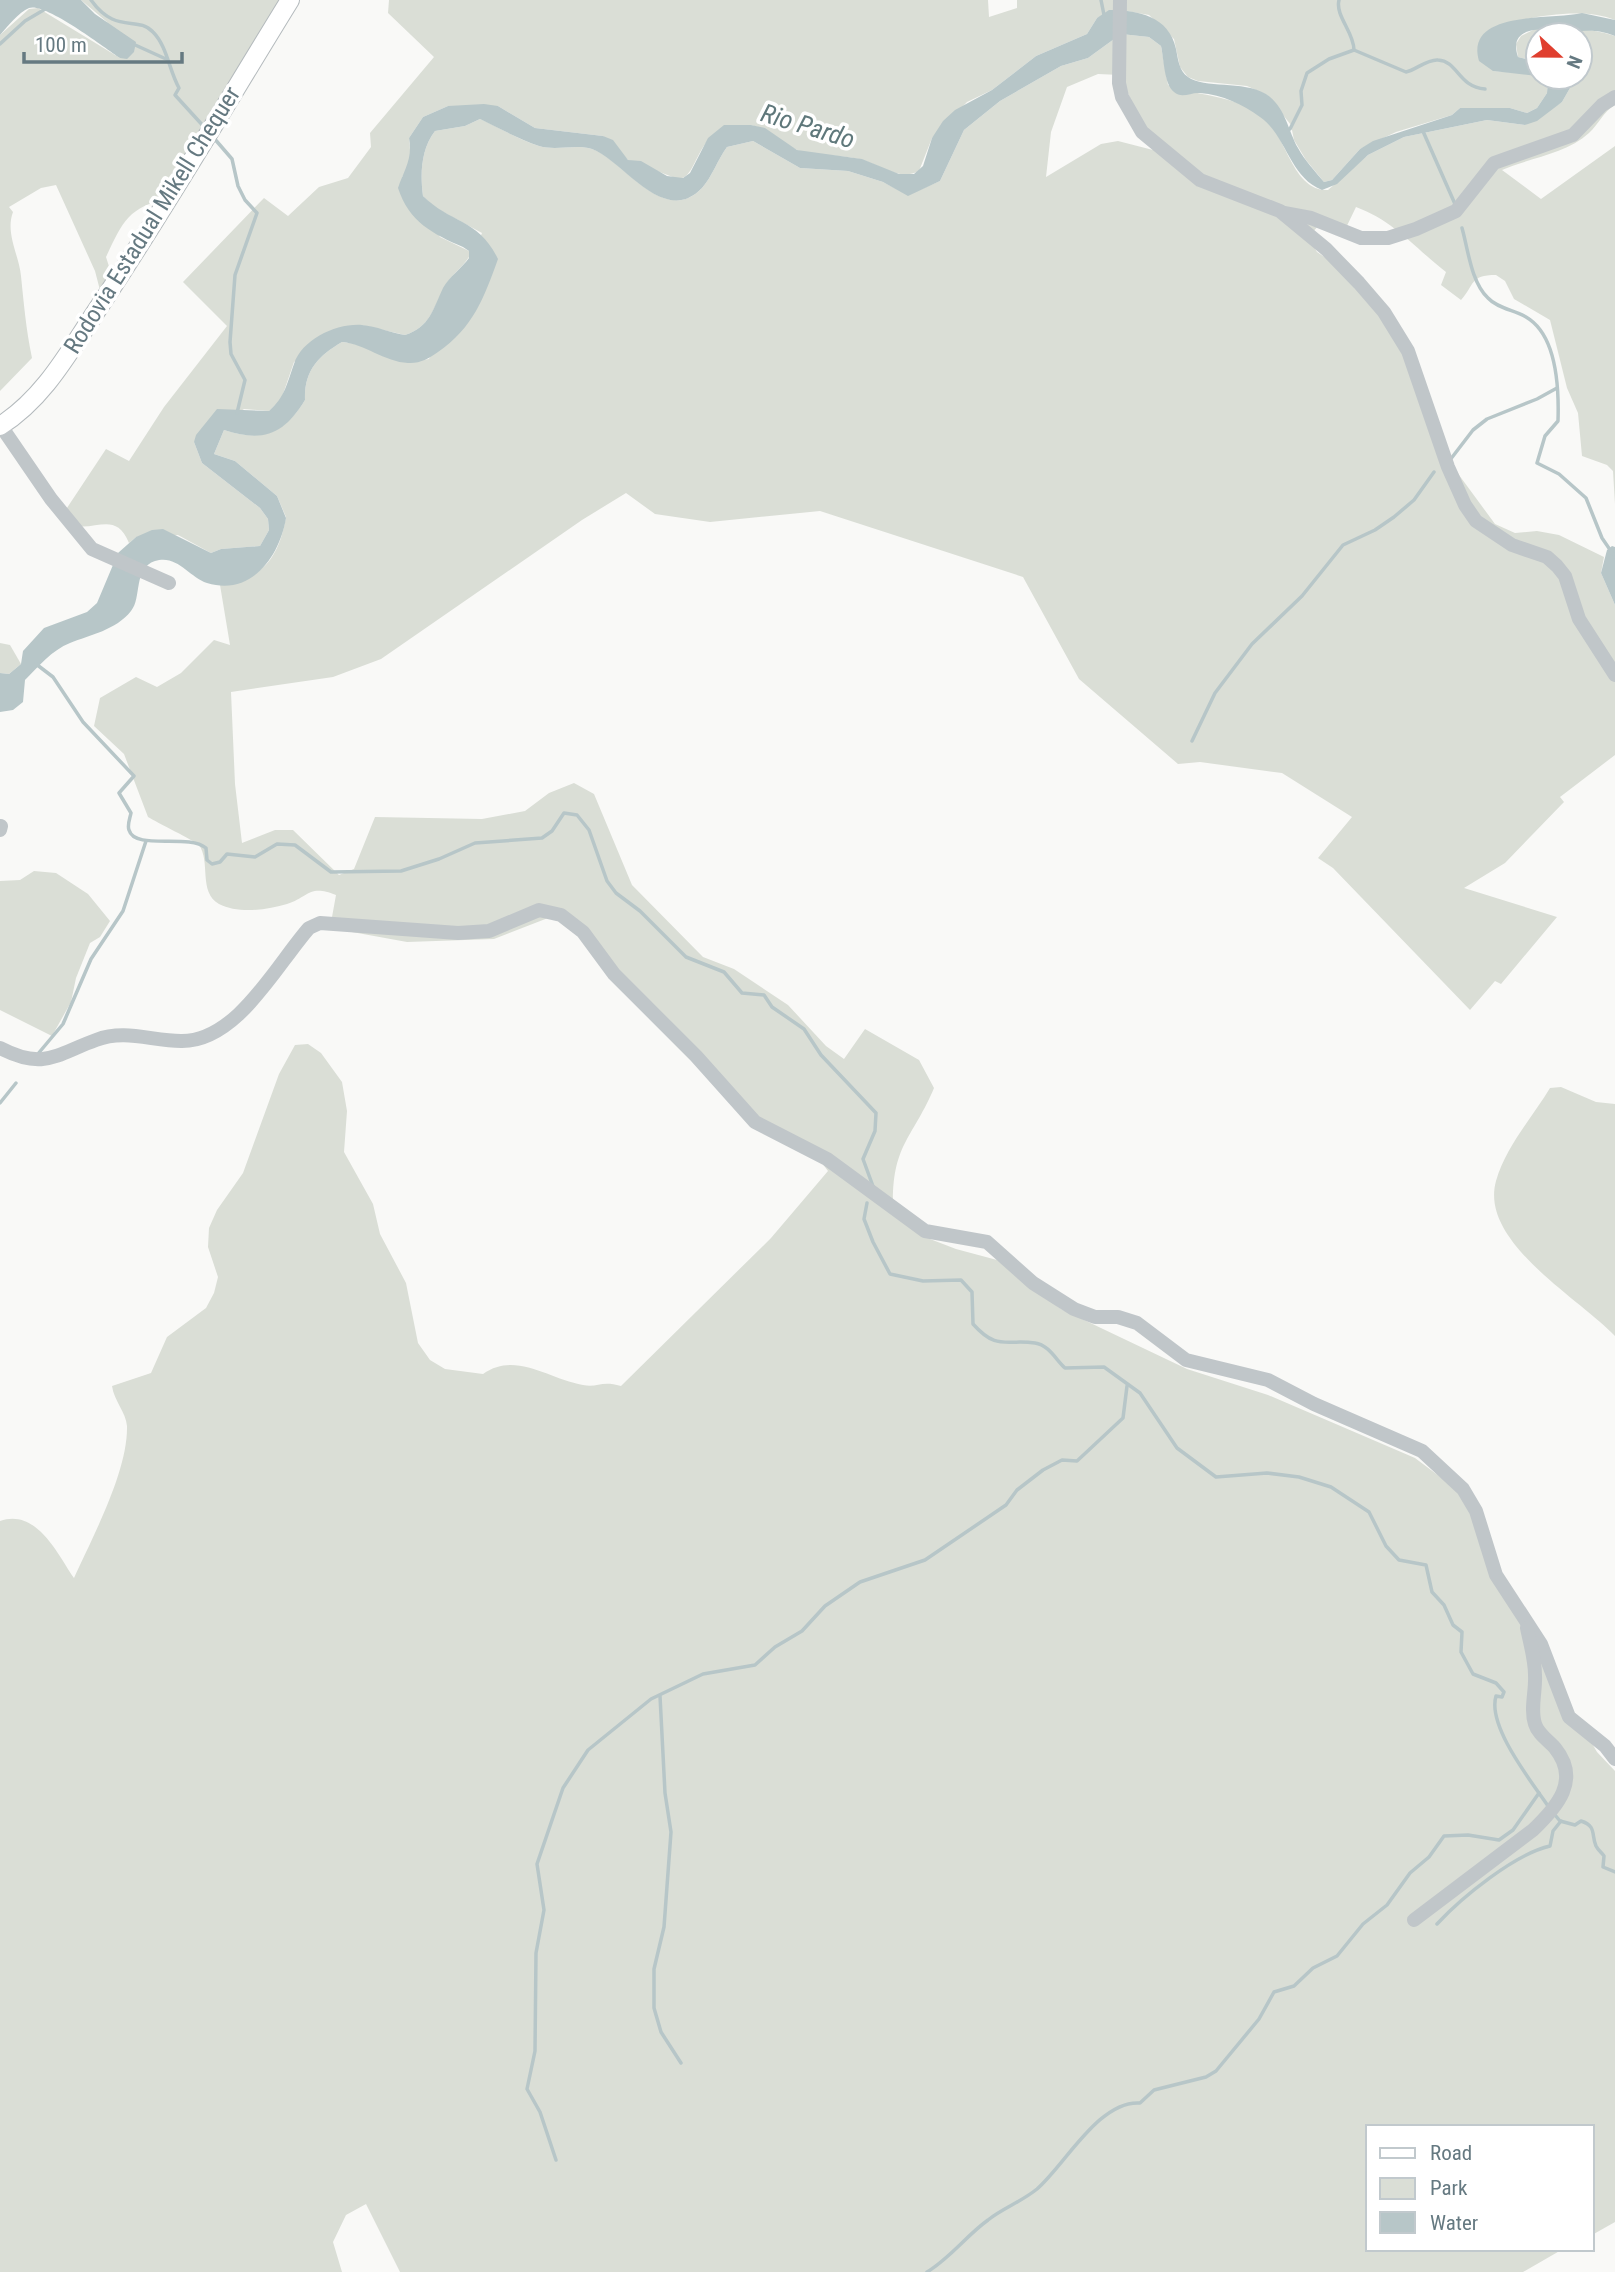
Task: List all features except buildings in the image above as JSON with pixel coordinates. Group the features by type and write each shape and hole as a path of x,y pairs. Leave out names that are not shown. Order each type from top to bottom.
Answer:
{"main road":[{"name":"Rodovia Estadual Mikell Chequer","path":"1,426 19,415 55,374 137,249 290,0"}],"street":[{"path":"1120,2 1117,63 1122,97 1132,117 1154,144 1200,180 1280,211 1311,218 1361,239 1388,238 1456,211 1494,163 1512,155 1549,146 1573,135 1602,105 1615,97"},
{"path":"1280,211 1345,267 1384,312 1408,351 1452,478 1465,505 1476,521 1512,545 1547,556 1558,566 1565,576 1579,619 1615,675"},
{"path":"1,426 51,499 84,541 114,560 169,583"},
{"path":"0,1048 12,1055 35,1059 65,1055 96,1040 119,1035 185,1042 202,1038 240,1012 274,976 309,928 320,923 458,933 489,931 539,910 561,915 583,932 633,995 696,1056 755,1122 827,1159 925,1231 987,1242 1033,1283 1074,1309 1095,1317 1118,1317 1137,1323 1185,1360 1268,1380 1314,1404 1422,1451 1463,1489 1476,1511 1496,1575 1525,1616 1552,1667 1569,1717 1605,1746 1615,1759"},
{"path":"1414,1920 1533,1830 1550,1813 1566,1789 1567,1773 1562,1757 1541,1734 1534,1720 1535,1668 1525,1616"}],"green space":[{"path":"81,0 292,0 168,198 135,212 117,234 106,257 114,282 101,294 95,271 56,185 41,188 9,207 13,212 11,236 20,268 32,358 0,391 0,35 29,9 38,8 120,58 107,22"},
{"path":"389,0 988,0 989,17 1017,8 1017,0 1615,0 1615,20 1571,13 1521,20 1492,28 1493,71 1524,73 1524,91 1547,91 1537,108 1527,113 1510,108 1460,108 1452,115 1396,132 1360,149 1332,180 1324,182 1294,140 1291,125 1267,95 1247,86 1198,81 1188,77 1180,67 1174,39 1149,15 1121,10 1097,18 1087,34 1036,56 992,90 967,102 932,138 919,171 912,174 891,172 855,158 802,152 766,130 747,125 729,127 717,132 701,151 691,170 678,179 628,160 603,136 535,128 498,106 448,106 423,117 409,138 410,159 402,177 440,237 469,251 469,257 446,284 425,322 405,335 361,325 294,362 281,400 269,411 244,409 194,442 202,463 260,508 268,519 269,530 260,546 221,549 211,553 178,535 136,537 129,543 124,534 112,525 83,527 69,524 61,517 106,449 129,461 164,407 227,326 183,282 264,198 288,216 319,187 348,178 371,147 370,133 434,57 388,13"},
{"path":"1594,31 1615,36 1615,105 1589,133 1570,146 1502,170 1541,199 1615,146 1615,504 1613,471 1607,465 1582,456 1578,413 1567,388 1550,320 1514,299 1505,281 1496,275 1481,277 1461,300 1441,285 1446,272 1393,227 1356,207 1343,234 1318,226 1313,232 1311,242 1317,252 1332,262 1382,317 1409,360 1443,445 1459,475 1495,524 1515,533 1537,531 1559,535 1604,557 1601,573 1615,605 1615,755 1560,797 1564,802 1505,863 1464,888 1557,917 1501,984 1495,981 1470,1010 1333,868 1318,858 1352,817 1282,773 1200,762 1178,764 1079,679 1023,577 820,511 710,522 655,514 626,493 582,520 381,659 333,677 231,692 235,784 242,843 275,830 293,830 339,875 354,869 375,817 482,819 525,811 549,793 574,783 594,794 632,885 703,957 734,969 788,1005 826,1046 844,1059 865,1029 919,1060 934,1088 901,1153 894,1182 893,1201 930,1239 997,1260 1061,1309 1187,1369 1268,1395 1415,1458 1463,1494 1555,1680 1597,1752 1615,1771 1615,2222 1594,2234 1594,2125 1366,2125 1366,2251 1560,2251 1523,2272 400,2272 366,2204 346,2215 333,2242 342,2272 0,2272 0,1521 25,1521 35,1527 53,1546 74,1578 116,1483 126,1444 126,1421 112,1386 151,1373 167,1337 206,1308 218,1277 208,1247 209,1228 217,1210 243,1173 279,1074 295,1045 308,1044 321,1053 342,1082 347,1111 344,1152 373,1204 380,1234 406,1283 418,1343 430,1360 445,1369 483,1374 508,1365 520,1366 583,1385 621,1386 771,1238 828,1171 822,1163 770,1135 576,926 548,918 494,939 407,942 330,928 336,895 327,892 314,891 287,904 253,910 235,909 219,904 209,892 199,845 148,817 124,754 94,726 100,698 136,677 157,687 181,673 214,640 230,645 220,585 247,578 257,572 266,564 279,544 286,517 277,496 235,461 214,454 224,430 261,435 281,427 305,400 307,381 314,365 342,342 404,360 429,359 482,233 434,207 423,196 423,162 430,138 435,131 465,126 480,119 539,146 592,149 604,155 644,187 673,200 688,198 702,188 727,147 753,141 800,168 848,171 883,182 908,195 940,181 964,130 1000,101 1061,66 1088,58 1121,34 1149,37 1161,46 1168,85 1234,102 1258,114 1275,131 1307,183 1328,190 1368,155 1404,137 1487,120 1525,125 1562,102 1568,91 1594,91","holes":["1098,74 1120,75 1153,150 1118,141 1101,144 1046,177 1051,132 1067,87"]},
{"path":"1524,34 1524,58 1518,57 1516,44"},
{"path":"0,643 10,645 21,664 9,674 0,673"},
{"path":"34,871 56,873 88,894 110,921 100,937 90,943 76,978 71,1002 52,1036 0,1010 0,881 20,880"},
{"path":"1561,1087 1596,1102 1615,1104 1615,1336 1517,1247 1502,1226 1495,1204 1496,1181 1513,1144 1550,1088"}],"water":[{"path":"0,0 81,0 95,14 136,42 134,52 127,59 120,58 61,19 37,8 29,8 21,13 0,35"},
{"path":"1109,10 1131,11 1151,17 1167,29 1181,68 1188,77 1204,83 1246,87 1266,94 1278,105 1301,153 1324,182 1332,180 1360,149 1373,141 1452,115 1460,108 1510,108 1527,113 1537,108 1547,91 1568,91 1562,102 1537,121 1525,125 1487,120 1404,137 1368,155 1337,184 1322,190 1302,176 1269,125 1260,117 1239,104 1217,96 1200,93 1177,94 1168,83 1161,46 1149,37 1121,34 1088,58 1061,66 1000,101 964,130 940,181 908,196 883,182 848,171 800,168 753,141 727,147 702,188 688,198 673,200 644,188 604,155 592,149 539,146 480,119 465,126 435,131 430,138 423,162 423,196 482,236 498,259 482,299 469,322 450,343 416,363 400,362 342,342 314,365 307,381 305,400 281,428 272,433 251,436 224,430 214,454 235,461 277,496 286,518 283,532 270,559 250,578 223,586 200,580 176,563 155,561 144,570 134,605 125,618 51,654 25,680 23,702 13,710 0,712 0,673 9,674 21,664 23,651 44,628 87,612 97,603 118,553 136,537 152,530 163,529 211,553 221,549 260,546 269,530 268,519 260,508 202,463 194,442 196,435 217,409 269,411 282,395 298,355 322,334 342,327 362,325 405,335 420,327 430,316 446,284 469,258 469,251 442,237 415,218 398,188 409,158 409,138 423,117 448,106 498,106 535,128 603,136 613,140 628,160 641,161 667,176 683,178 690,173 708,138 724,125 765,128 797,150 862,159 899,174 914,174 923,166 932,138 943,121 955,110 992,90 1036,56 1087,34 1097,18"},
{"path":"1582,13 1615,20 1615,36 1594,31 1594,21 1524,21 1524,34 1516,46 1518,57 1524,58 1524,74 1493,71 1479,61 1478,45 1485,33 1497,25 1514,20"},
{"path":"1615,547 1615,605 1601,573 1607,550"}],"waterway":[{"path":"91,0 109,17 147,27 153,32 162,44 179,88 175,95 206,129"},
{"path":"1101,0 1104,15"},
{"path":"1339,0 1338,6 1354,50"},
{"path":"0,44 25,21 47,8"},
{"path":"133,44 166,59"},
{"path":"1290,129 1302,105 1301,91 1307,73 1329,59 1354,50 1406,72 1430,61 1445,61 1469,84 1485,89"},
{"path":"1422,129 1455,204"},
{"path":"213,137 232,159 238,186 245,200 257,213 235,275 231,354 245,380 237,413"},
{"path":"1462,228 1474,274 1482,291 1496,304 1526,317 1536,325 1550,350 1558,394 1558,421 1545,436 1537,463 1559,474 1586,498 1602,538 1615,557"},
{"path":"1450,460 1473,430 1487,419 1557,388"},
{"path":"1192,741 1215,693 1252,644 1302,596 1343,545 1375,530 1394,517 1414,500 1434,472"},
{"path":"36,664 53,677 83,722 134,776 119,793 131,813 128,828 133,836 141,840 198,844 206,848 207,860 212,864 220,862 227,854 255,857 277,844 295,845 331,872 401,871 439,859 475,843 542,838 552,831 564,813 577,815 589,830 607,881 616,893 640,911 686,957 724,972 742,993 764,995 772,1007 804,1029 821,1055 876,1113 875,1131 863,1159 874,1189"},
{"path":"37,1055 63,1024 91,959 123,911 146,841"},
{"path":"0,1103 16,1083"},
{"path":"867,1203 864,1219 890,1274 923,1281 961,1280 972,1292 973,1324 989,1338 1002,1342 1040,1344 1065,1368 1104,1367 1140,1393 1177,1448 1216,1477 1267,1473 1299,1477 1331,1487 1369,1512 1386,1546 1399,1560 1426,1565 1432,1592 1444,1605 1453,1625 1462,1632 1461,1652 1473,1674 1496,1683 1504,1692 1502,1697 1496,1696 1498,1722 1512,1753 1548,1806"},
{"path":"556,2160 540,2112 527,2089 535,2051 536,1953 544,1910 537,1864 563,1788 588,1750 651,1699 703,1674 755,1665 775,1647 802,1631 825,1606 860,1582 925,1560 1006,1505 1017,1490 1043,1470 1062,1460 1077,1461 1123,1418 1127,1386"},
{"path":"660,1696 665,1793 671,1832 664,1927 654,1969 654,2008 661,2032 681,2063"},
{"path":"927,2272 988,2220 1037,2189 1084,2136 1111,2112 1125,2105 1140,2103 1154,2090 1206,2077 1216,2071 1259,2019 1274,1992 1294,1986 1313,1968 1337,1956 1363,1924 1387,1905 1410,1873 1429,1857 1444,1836 1468,1835 1499,1840 1513,1830 1539,1793"},
{"path":"1555,1815 1560,1821 1575,1825 1581,1821 1589,1825 1596,1846 1604,1856 1603,1867 1615,1872"},
{"path":"1437,1924 1505,1867 1550,1846 1553,1831 1561,1821"}],"water label":[{"name":"Rio Pardo","path":"808,126"}]}
